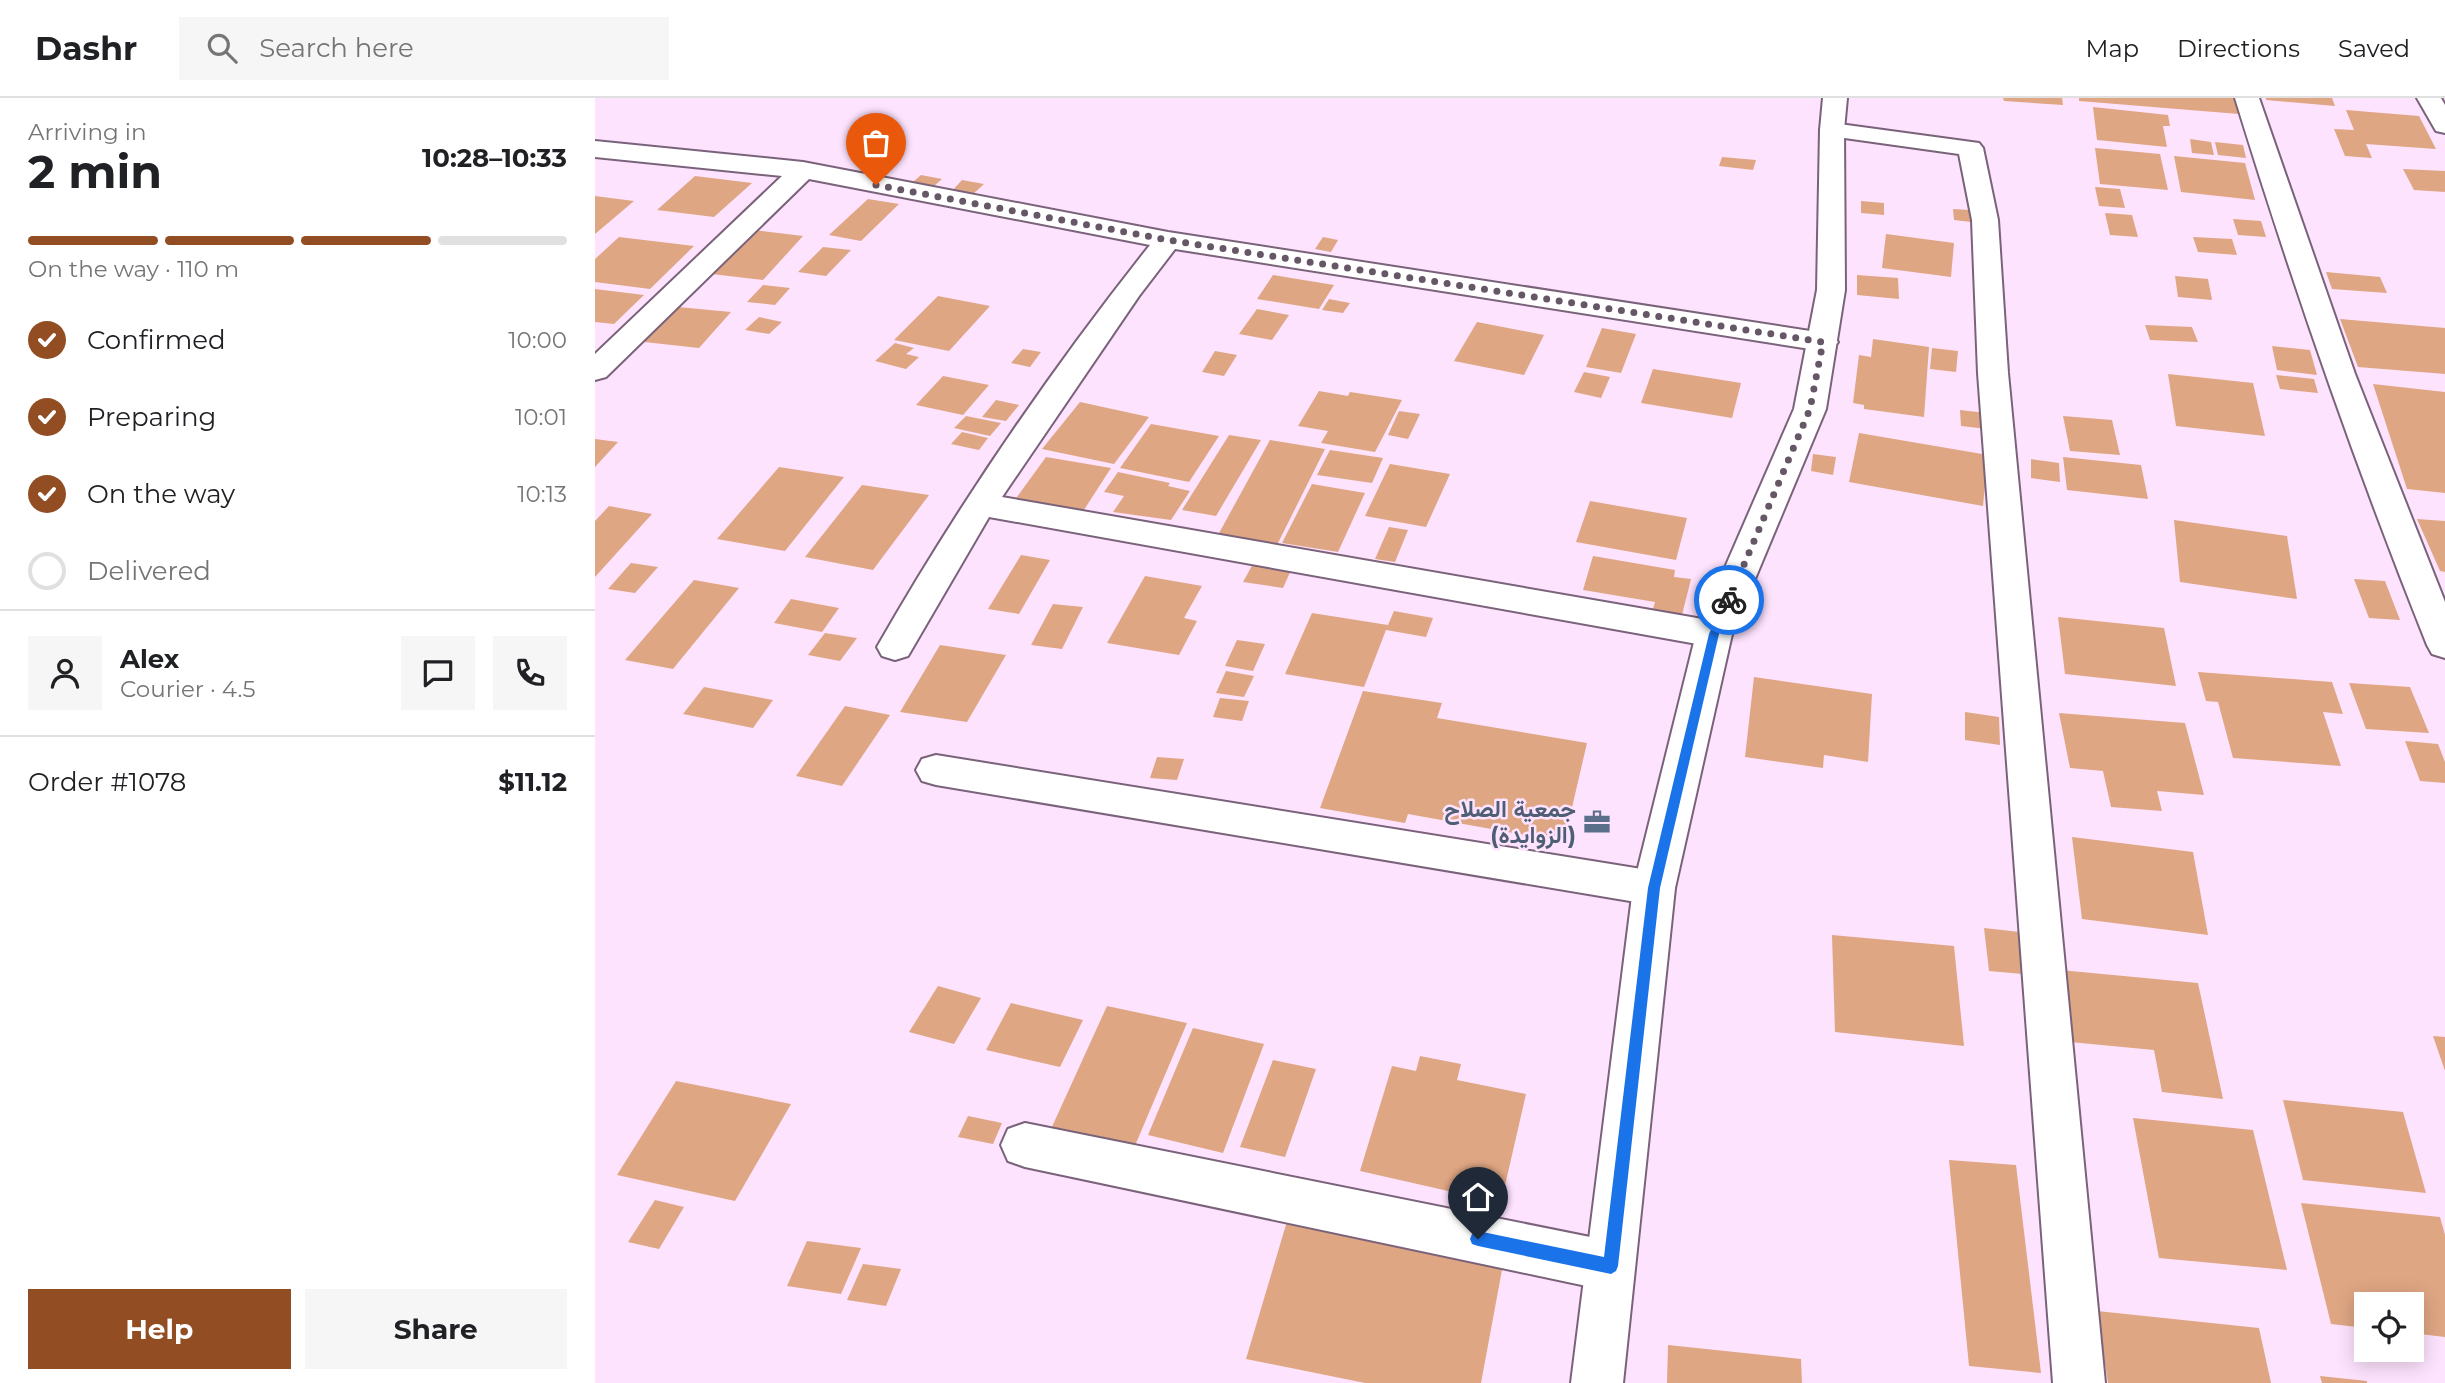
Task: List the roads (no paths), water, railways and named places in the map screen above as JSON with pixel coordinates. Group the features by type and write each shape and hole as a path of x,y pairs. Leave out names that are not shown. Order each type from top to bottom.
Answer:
{"street":[{"path":"2247,98 2288,229 2414,572 2445,645"},
{"path":"2429,98 2445,126"},
{"path":"1597,1383 1654,888 1714,634 1810,409 1831,290 1834,114 1970,148 1985,220 1993,373 2080,1383"},
{"path":"595,173 608,150 803,170 1168,240 1823,342"},
{"path":"595,371 803,170"},
{"path":"894,647 980,504 1129,290 1168,240"},
{"path":"980,504 1714,634"},
{"path":"936,770 1654,888"},
{"path":"1025,1145 1611,1266"}],"place":[{"name":"جمعية الصلاح (الزوايدة)","path":"1597,822"}]}
